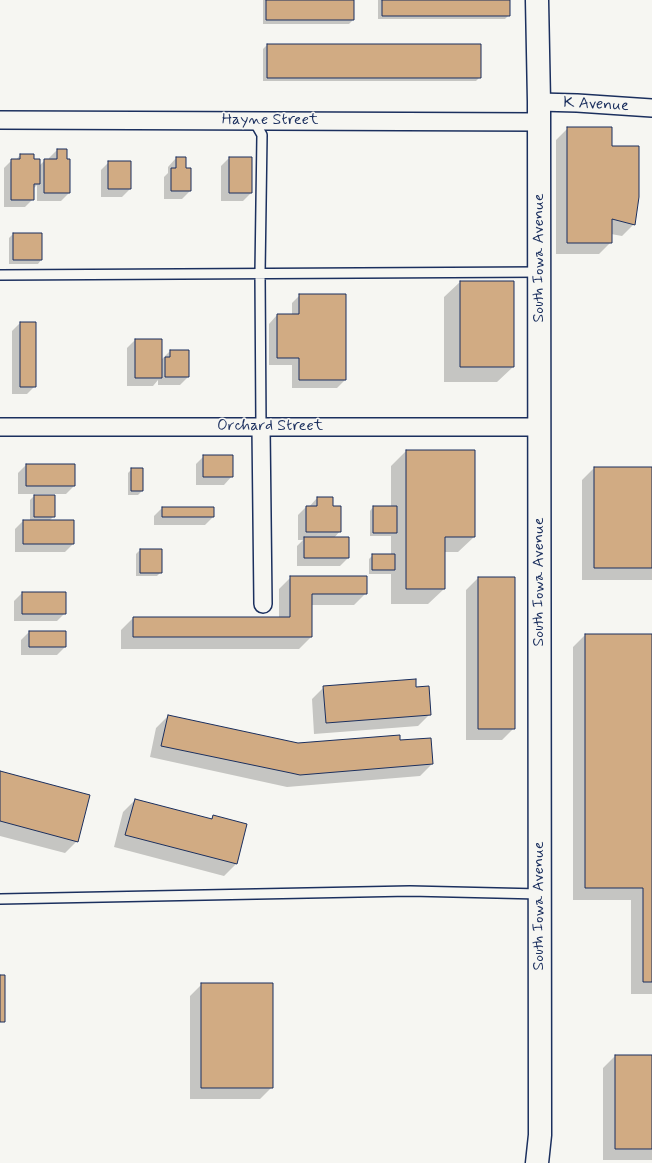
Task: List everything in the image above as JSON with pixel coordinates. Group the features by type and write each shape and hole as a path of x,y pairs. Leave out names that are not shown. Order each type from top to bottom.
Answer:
{"main road":[{"name":"South Iowa Avenue","path":"536,1163 540,1135 540,112 537,0"}],"street":[{"name":"K Avenue","path":"540,112 577,102 652,108"},
{"name":"Hayne Street","path":"0,120 254,120 540,112"},
{"name":"Orchard Street","path":"0,427 540,427"},
{"path":"261,427 263,604"}],"lane":[{"path":"254,120 262,135 260,273 261,427"},
{"path":"0,275 540,272"},
{"path":"0,899 410,891 540,894"}],"building":[{"path":"266,0 354,0 354,20 266,20"},
{"path":"382,0 510,0 510,16 382,16"},
{"path":"267,44 481,44 481,78 267,78"},
{"path":"567,127 612,127 612,146 639,146 639,197 635,225 612,219 612,243 567,243"},
{"path":"57,149 67,149 67,159 70,159 70,193 44,193 44,159 57,159"},
{"path":"20,154 34,154 34,159 40,159 40,184 34,184 34,200 11,200 11,159 20,159"},
{"path":"176,157 186,157 186,168 191,168 191,191 171,191 171,168 176,168"},
{"path":"229,157 252,157 252,193 229,193"},
{"path":"108,161 131,161 131,189 108,189"},
{"path":"13,233 42,233 42,260 13,260"},
{"path":"460,281 514,281 514,367 460,367"},
{"path":"299,294 346,294 346,380 299,380 299,358 277,358 277,314 299,314"},
{"path":"20,322 36,322 36,387 20,387"},
{"path":"135,339 162,339 162,378 135,378"},
{"path":"170,350 189,350 189,377 165,377 165,357 170,357"},
{"path":"406,450 475,450 475,537 445,537 445,589 406,589"},
{"path":"203,455 233,455 233,477 203,477"},
{"path":"26,464 75,464 75,486 26,486"},
{"path":"594,467 652,467 652,568 594,568"},
{"path":"131,468 143,468 143,491 131,491"},
{"path":"34,495 55,495 55,517 34,517"},
{"path":"317,497 333,497 333,506 341,506 341,532 306,532 306,506 317,506"},
{"path":"373,506 397,506 397,533 373,533"},
{"path":"162,507 214,507 214,517 162,517"},
{"path":"23,520 74,520 74,544 23,544"},
{"path":"304,537 349,537 349,558 304,558"},
{"path":"140,549 162,549 162,573 140,573"},
{"path":"372,554 395,554 395,570 372,570"},
{"path":"290,576 367,576 367,594 312,594 312,637 133,637 133,617 290,617"},
{"path":"478,577 515,577 515,729 478,729"},
{"path":"22,592 66,592 66,614 22,614"},
{"path":"29,631 66,631 66,647 29,647"},
{"path":"585,634 652,634 652,982 643,982 643,888 585,888"},
{"path":"416,679 416,687 429,686 431,715 326,723 323,686"},
{"path":"168,715 298,743 400,735 400,740 431,738 433,764 300,775 161,746"},
{"path":"0,771 90,795 78,842 0,821"},
{"path":"135,799 212,819 213,815 247,824 237,864 125,835"},
{"path":"0,975 5,975 5,1022 0,1022"},
{"path":"201,983 273,983 273,1088 201,1088"},
{"path":"615,1055 652,1055 652,1149 615,1149"}]}
